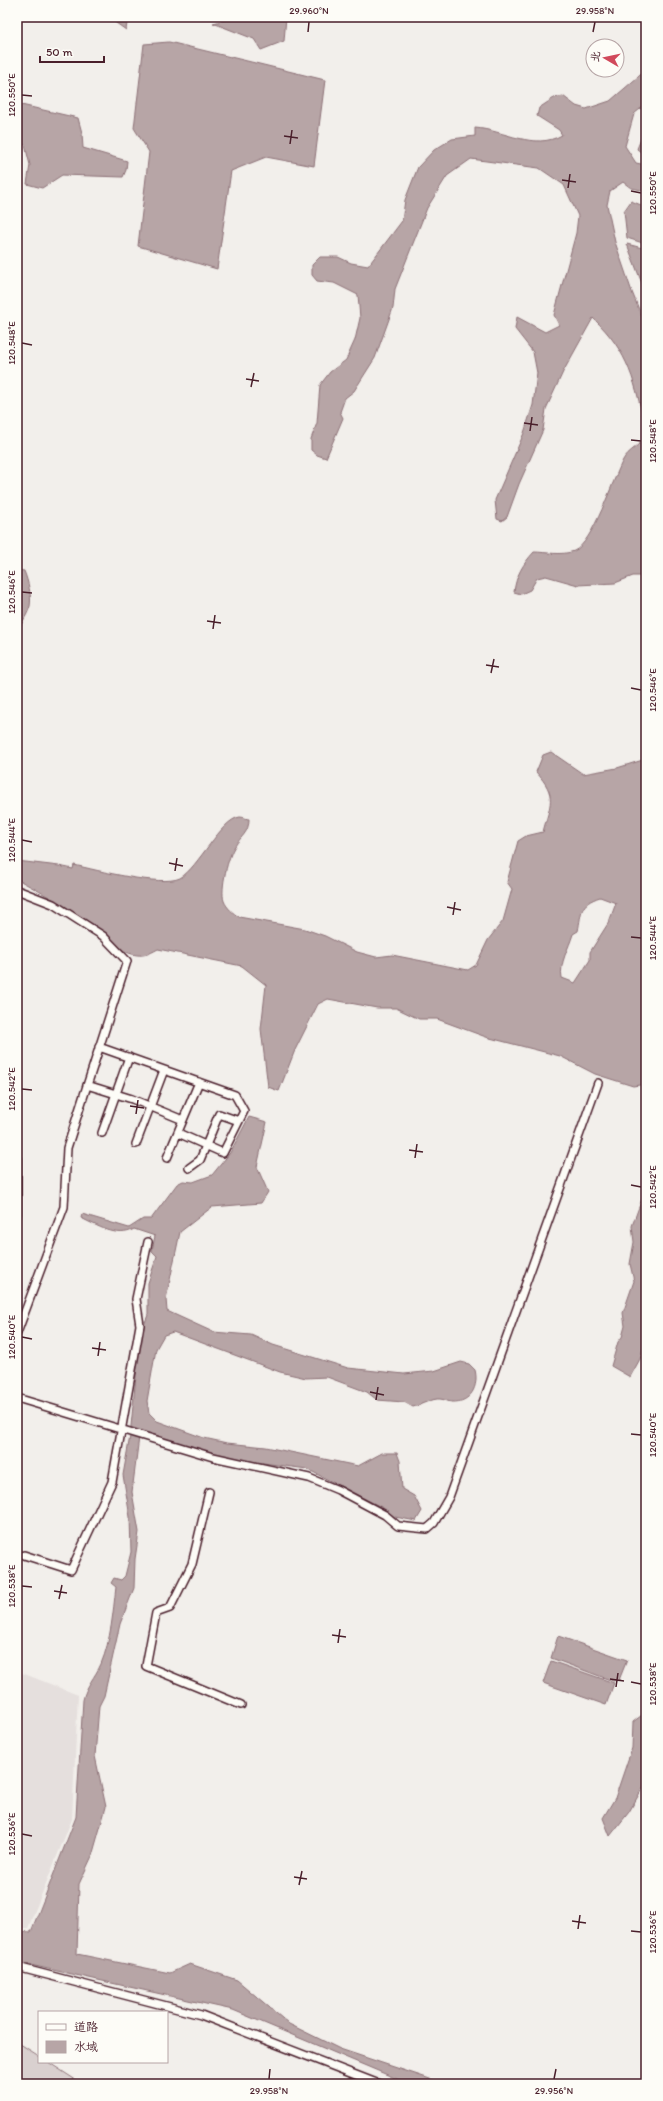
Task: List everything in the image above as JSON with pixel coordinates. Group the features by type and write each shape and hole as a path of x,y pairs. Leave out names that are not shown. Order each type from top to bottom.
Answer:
{"street":[{"path":"17,890 53,904 103,936 127,962 67,1148 64,1207 17,1333"},
{"path":"99,1047 235,1094 244,1111 224,1153 178,1133"},
{"path":"102,1133 129,1057"},
{"path":"136,1144 164,1070"},
{"path":"167,1158 199,1082"},
{"path":"17,1398 213,1457 309,1478 338,1490 373,1508 385,1515 398,1526 427,1529 434,1523 450,1497 598,1083"},
{"path":"87,1085 116,1094 183,1120"},
{"path":"189,1168 200,1160 219,1114 239,1121"},
{"path":"17,1160 17,1214"},
{"path":"24,1555 71,1570 112,1482 125,1430 140,1325 136,1299 148,1242"},
{"path":"209,1492 192,1564 170,1608 156,1613 146,1666 241,1705"},
{"path":"17,1967 201,2015 379,2084"}],"shaded area":[{"path":"17,1671 78,1695 72,1819 28,1928 17,1928"},
{"path":"17,2042 38,2055 38,2063 50,2063 82,2084 17,2084"}],"water":[{"path":"108,17 128,17 126,30 109,18"},
{"path":"236,17 286,17 284,41 261,50 254,39 213,23"},
{"path":"169,42 325,80 314,166 266,157 231,171 217,269 138,246 149,152 134,128 144,44"},
{"path":"646,70 646,104 634,114 625,146 636,163 646,165 646,191 631,188 623,182 610,191 607,205 615,242 646,327 646,431 634,383 623,356 605,331 593,318 563,372 546,409 543,430 519,484 507,517 502,521 497,519 495,500 524,433 533,405 537,373 533,352 515,329 517,317 545,332 559,325 554,315 576,233 578,216 564,185 539,168 471,159 447,176 427,208 395,289 393,308 375,358 354,391 345,398 340,412 343,418 326,458 317,455 311,450 311,439 317,423 320,385 330,372 346,360 355,340 360,318 358,295 334,283 317,281 312,275 312,265 320,257 338,257 351,263 368,266 402,221 405,200 418,167 434,150 452,139 475,136 475,128 530,140 541,141 551,139 562,135 559,130 537,116 539,108 554,98 563,96 576,106 586,109 610,101"},
{"path":"17,104 78,118 82,133 83,148 127,161 126,170 123,177 62,175 42,188 27,184 30,165 25,145 17,139"},
{"path":"646,126 646,156 637,149"},
{"path":"631,201 646,207 646,244 627,238 624,211"},
{"path":"627,244 646,249 646,294"},
{"path":"646,435 646,576 633,576 615,583 578,585 546,576 537,578 530,590 521,594 514,592 516,580 521,570 534,552 564,553 574,551 581,546 602,510 623,460 628,453 644,439"},
{"path":"17,570 24,571 27,579 30,606 19,628 17,636"},
{"path":"551,752 583,774 617,768 646,759 646,1084 633,1086 595,1074 560,1056 486,1037 437,1019 419,1019 396,1008 377,1008 328,999 318,1004 295,1050 279,1091 268,1087 261,1029 266,985 242,966 158,949 149,954 143,955 127,953 104,932 72,911 17,879 17,861 73,869 74,865 112,874 144,879 171,880 180,878 194,865 225,826 233,820 242,817 249,819 248,828 232,851 225,873 223,889 225,904 239,917 305,929 325,936 357,952 376,957 392,955 468,970 476,965 488,940 503,921 512,889 507,882 518,841 526,836 543,832 550,807 550,794 543,780 536,772 543,755","holes":["600,897 616,903 609,922 590,952 590,960 575,983 562,978 561,972 563,961 573,934 578,931 581,914 585,906"]},
{"path":"249,1117 267,1122 257,1167 268,1192 261,1203 212,1207 180,1232 166,1299 167,1311 213,1332 251,1335 273,1345 348,1368 404,1374 434,1371 461,1362 469,1364 475,1370 476,1382 469,1397 459,1402 449,1402 442,1399 437,1399 413,1407 404,1402 377,1400 367,1392 327,1377 306,1378 280,1372 173,1332 164,1335 156,1349 147,1401 149,1413 157,1421 204,1438 227,1443 266,1447 358,1466 382,1453 397,1453 400,1461 402,1489 414,1496 422,1511 416,1521 395,1517 383,1508 307,1469 241,1460 139,1437 132,1492 139,1532 135,1559 134,1588 120,1624 104,1696 99,1706 95,1756 106,1807 92,1856 79,1884 77,1954 170,1973 190,1964 237,1980 289,2024 340,2049 445,2084 409,2084 233,2010 17,1962 17,1931 31,1932 76,1817 84,1695 101,1664 107,1645 116,1587 111,1583 114,1578 121,1580 125,1576 131,1552 130,1517 123,1475 130,1436 142,1330 148,1315 148,1283 157,1256 152,1251 155,1236 134,1229 128,1232 114,1232 107,1230 81,1218 82,1214 129,1228 143,1219 151,1219 177,1184 183,1181 193,1182 212,1175 230,1153"},
{"path":"646,1188 646,1337 640,1359 630,1377 611,1366 618,1342 622,1337 625,1326 623,1313 634,1281 630,1264 634,1242 632,1226"},
{"path":"558,1636 627,1660 619,1680 613,1681 551,1658"},
{"path":"551,1661 614,1683 606,1705 543,1683"},
{"path":"646,1712 646,1782 629,1812 610,1836 603,1818 615,1798 632,1748 633,1722"}]}
